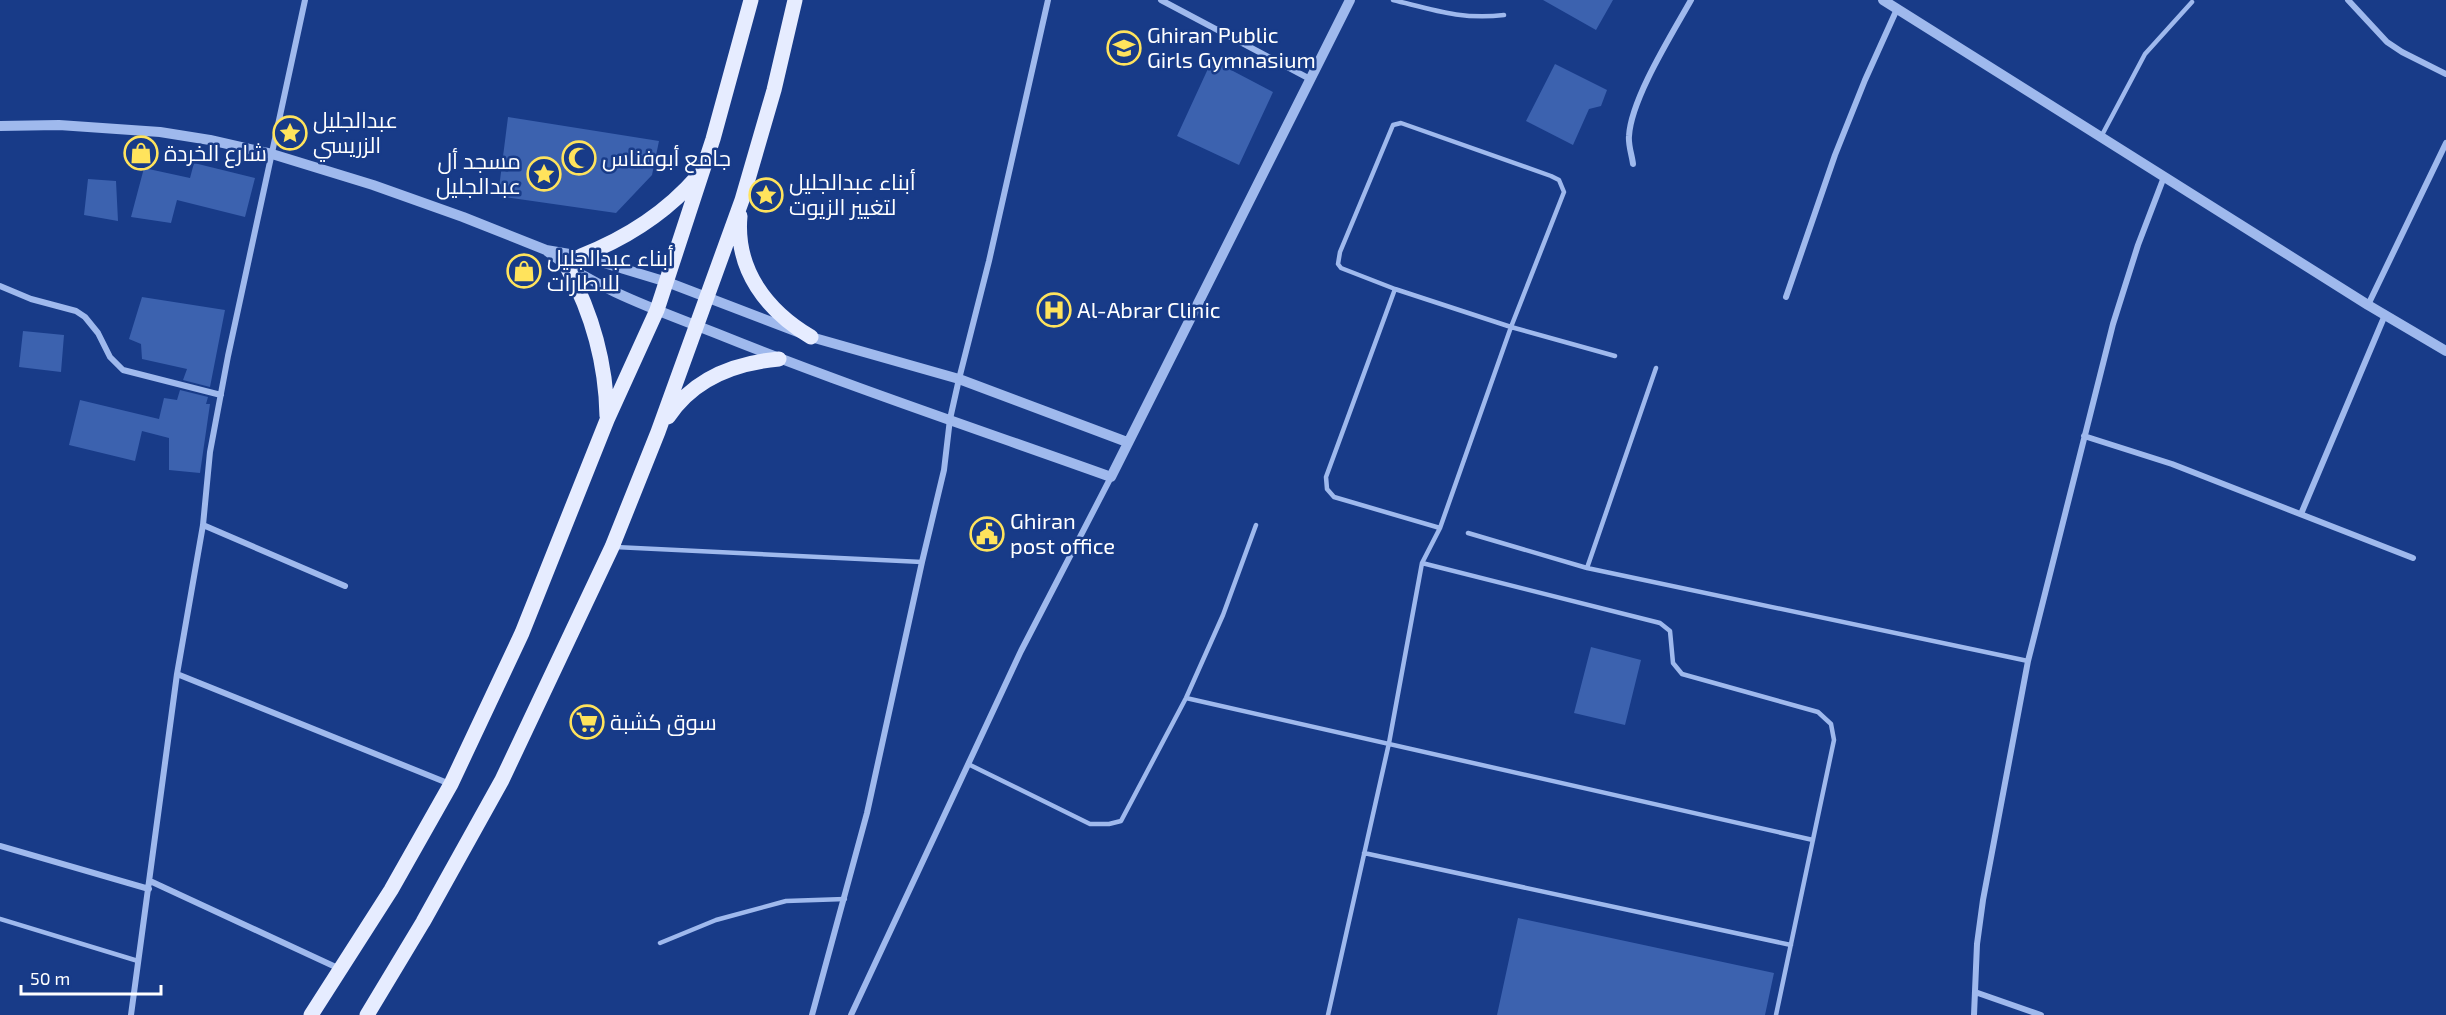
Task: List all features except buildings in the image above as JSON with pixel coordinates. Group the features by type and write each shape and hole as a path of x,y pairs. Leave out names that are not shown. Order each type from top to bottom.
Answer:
{"main road":[{"path":"311,1015 391,890 451,784 522,633 608,420 657,310 713,139 751,0"},
{"path":"367,1015 423,922 502,780 612,547 658,432 742,200 774,90 795,0"},
{"path":"581,256 620,239 638,228 672,202 702,171"},
{"path":"742,200 739,223 741,247 748,269 759,291 782,317 811,338"},
{"path":"567,267 587,308 601,352 608,420"},
{"path":"658,432 674,407 696,387 721,371 750,362 779,359"}],"street":[{"path":"131,1015 177,674 203,525 210,453 305,0"},
{"path":"812,1015 867,813 921,562 944,470 950,419 989,261 1048,0"},
{"path":"1161,0 1310,79"},
{"path":"851,1015 1021,651 1191,322 1350,0"},
{"path":"1633,164 1628,139 1630,121 1637,100 1691,0"},
{"path":"1883,0 2368,305 2446,351"},
{"path":"2348,0 2387,42 2446,74"},
{"path":"1786,297 1835,155 1864,80 1897,9"},
{"path":"0,126 59,125 148,131 210,140 272,154 384,189 546,250 581,256 667,282 811,338 959,379 1127,442"},
{"path":"2368,305 2446,142"},
{"path":"1974,1015 1977,944 1983,900 2028,661 2114,324 2138,245 2164,177"},
{"path":"546,250 567,267 657,310 779,359 1111,477"},
{"path":"0,286 31,299 76,311 85,317 98,333 116,365 123,370 221,395"},
{"path":"2301,514 2385,315"},
{"path":"2084,436 2172,464 2413,558"},
{"path":"203,525 345,586"},
{"path":"177,674 451,784"},
{"path":"0,846 149,890"},
{"path":"150,881 340,969"},
{"path":"1975,992 2041,1015"}],"lane":[{"path":"1394,0 1459,17 1478,18 1504,15"},
{"path":"2101,137 2145,54 2192,2"},
{"path":"1328,1015 1389,743 1422,563 1440,528 1512,327 1562,200 1563,186 1559,180 1551,176 1398,122 1390,128 1338,258 1341,268 1395,289 1512,327 1615,356"},
{"path":"1395,289 1329,467 1326,477 1327,489 1334,496 1440,528"},
{"path":"1587,568 1656,368"},
{"path":"968,764 1090,824 1109,824 1121,821 1186,698 1223,615 1256,525"},
{"path":"1468,534 1587,568 2028,661"},
{"path":"612,547 921,562"},
{"path":"1422,563 1660,623 1670,631 1673,663 1682,674 1818,712 1831,724 1834,740 1776,1015"},
{"path":"1186,698 1813,840"},
{"path":"1364,853 1791,945"},
{"path":"660,943 716,920 786,901 844,899"},
{"path":"0,919 138,961"}],"place":[{"name":"Ghiran Public Girls Gymnasium","path":"1124,48"},
{"name":"عبدالجليل الزريسي","path":"290,133"},
{"name":"شارع الخردة","path":"141,153"},
{"name":"جامع أبوفناس","path":"579,158"},
{"name":"مسجد أل عبدالجليل","path":"544,174"},
{"name":"أبناء عبدالجليل لتغيير الزيوت","path":"766,195"},
{"name":"أبناء عبدالجليل للاطارات","path":"524,271"},
{"name":"Al-Abrar Clinic","path":"1054,310"},
{"name":"Ghiran post office","path":"987,534"},
{"name":"سوق كشبة","path":"587,722"}]}
